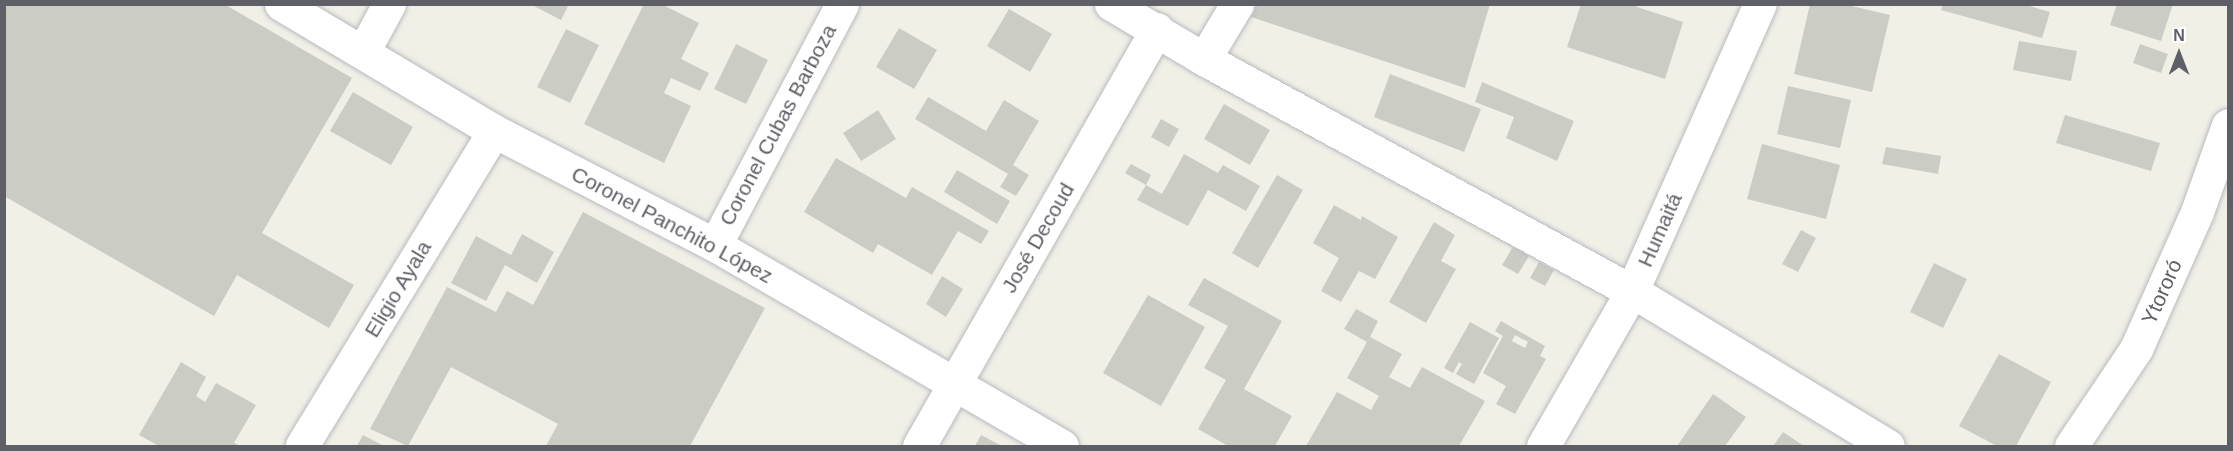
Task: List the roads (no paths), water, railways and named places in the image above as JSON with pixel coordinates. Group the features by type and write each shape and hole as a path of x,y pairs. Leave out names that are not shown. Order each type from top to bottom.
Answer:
{"street":[{"name":"Coronel Panchito López","path":"281,4 494,131 715,245 1062,447"},
{"path":"363,52 389,4"},
{"name":"Coronel Cubas Barboza","path":"715,245 842,4"},
{"path":"1111,4 1157,29 1204,59 1632,291 1888,447"},
{"path":"1204,59 1237,4"},
{"name":"Humaitá","path":"1543,447 1632,291 1761,4"},
{"name":"José Decoud","path":"919,447 1157,29"},
{"name":"Ytororó","path":"2071,447 2136,349 2198,212 2229,125"},
{"name":"Eligio Ayala","path":"302,447 494,131"}]}
